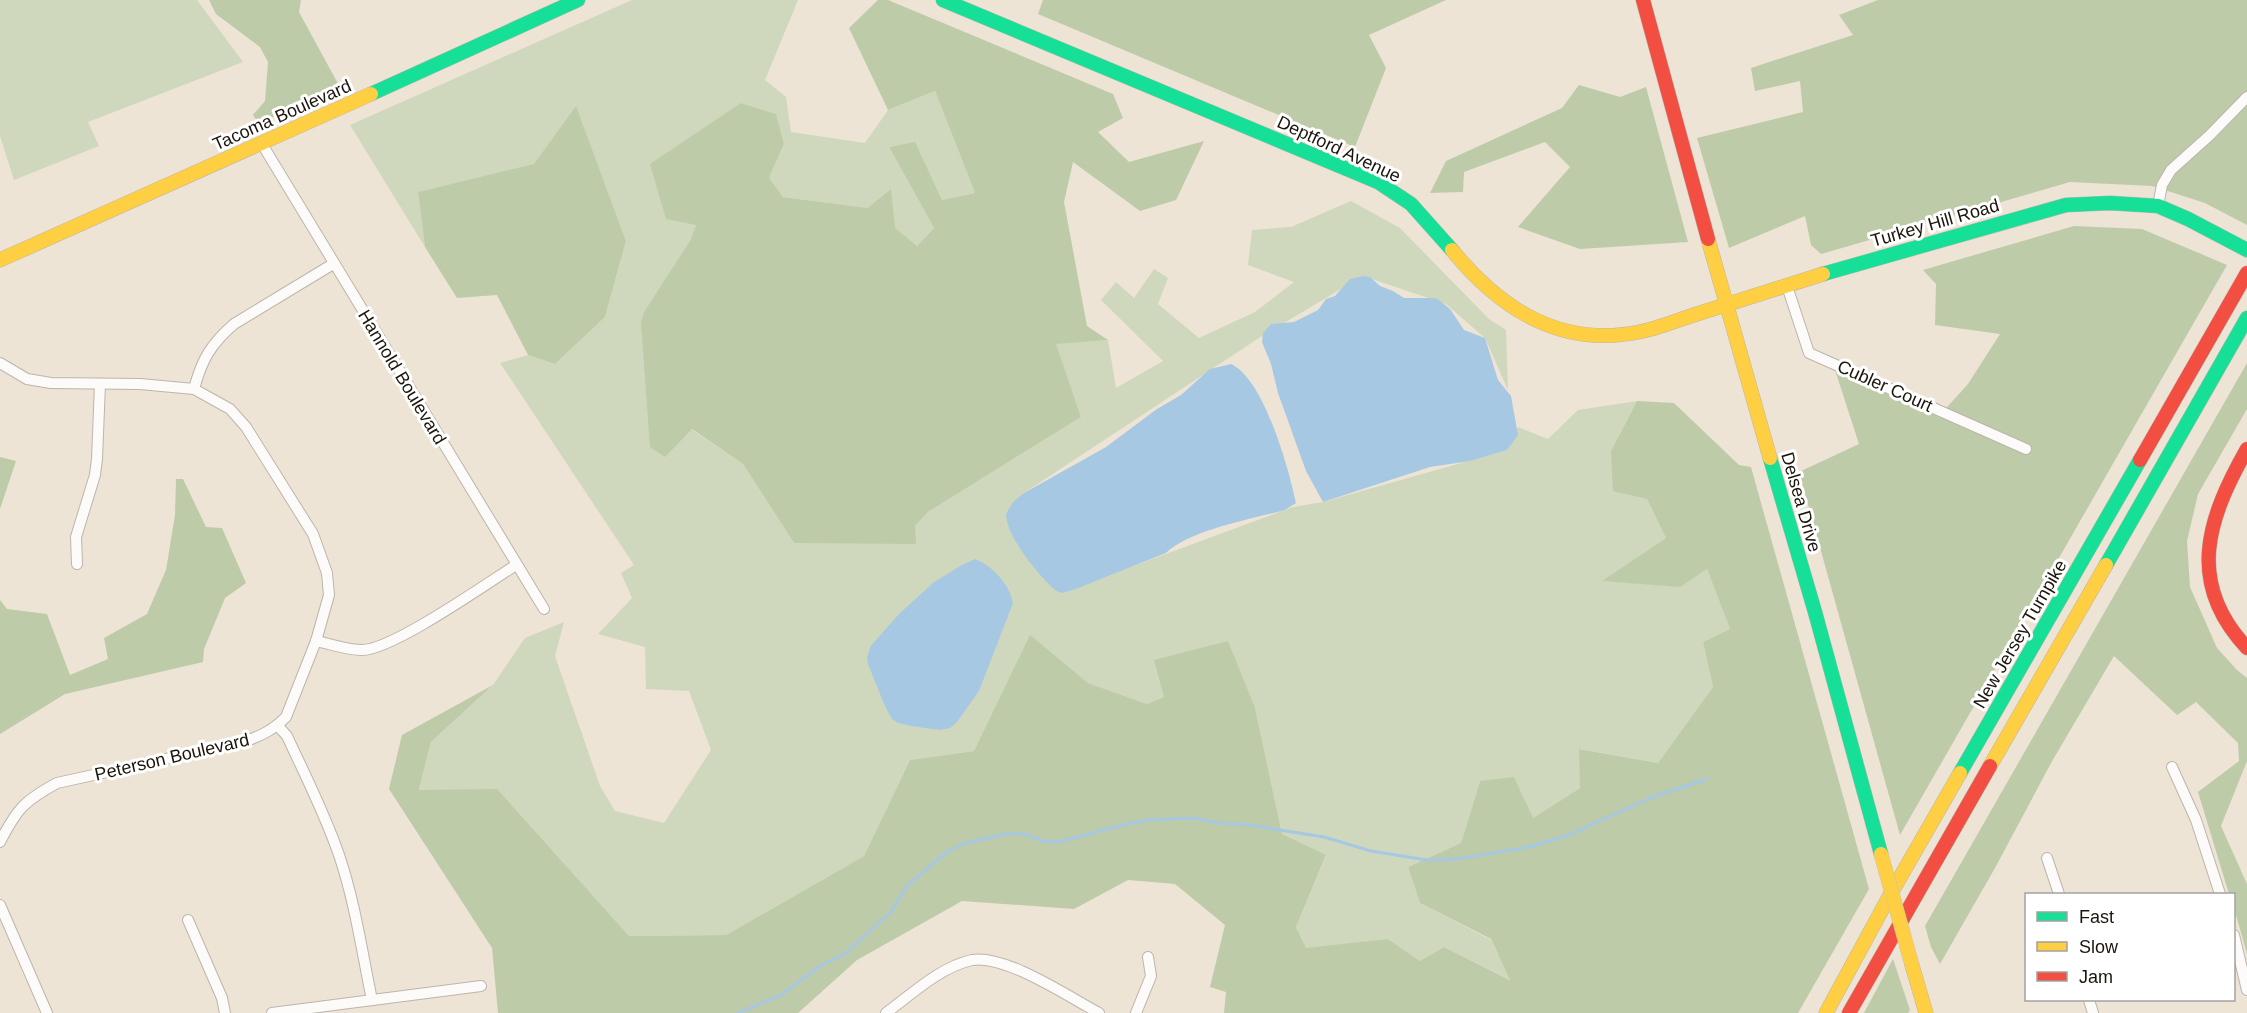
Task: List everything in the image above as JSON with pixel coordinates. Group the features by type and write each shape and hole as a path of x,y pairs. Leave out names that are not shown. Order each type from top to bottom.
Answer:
{"main road":[{"name":"Tacoma Boulevard","path":"0,260 578,0"},
{"name":"Deptford Avenue","path":"944,0 1330,162 1398,194 1432,226 1481,283 1510,307 1569,333 1614,336 1640,332 1726,304"},
{"name":"Delsea Drive","path":"1643,0 1726,304 1815,612 1926,1013"},
{"name":"Turkey Hill Road","path":"1726,304 2006,220 2066,205 2110,203 2158,206 2247,250"},
{"name":"New Jersey Turnpike","path":"1826,1013 1890,895 2247,273"},
{"path":"1850,1013 2247,318"},
{"path":"2247,449 2229,480 2214,515 2208,539 2208,556 2211,579 2220,613 2247,648"}],"street":[{"path":"2158,206 2162,185 2171,170 2204,141 2247,97"},
{"name":"Hannold Boulevard","path":"262,144 544,609"},
{"path":"194,389 204,359 221,335 234,324 333,264"},
{"name":"Cubler Court","path":"1787,286 1809,353 2026,449"},
{"path":"0,363 27,379 51,383 140,384 194,389 230,409 246,427 313,534 327,573 329,595 316,642 286,717 278,726 286,736 323,814 339,855 350,890 372,1000"},
{"path":"77,564 76,537 95,475 100,384"},
{"path":"316,642 362,650 381,647 516,565"},
{"name":"Peterson Boulevard","path":"0,843 13,817 31,798 57,783 243,742 266,734 278,726"},
{"path":"2172,767 2186,794 2220,893"},
{"path":"2048,858 2059,893"},
{"path":"0,905 48,1013"},
{"path":"188,920 222,998 225,1013"},
{"path":"2235,939 2247,990"},
{"path":"1136,1013 1151,976 1148,957"},
{"path":"886,1013 941,973 974,960 988,960 1011,966 1099,1013"},
{"path":"272,1013 481,986"}],"green space":[{"path":"0,0 197,0 243,62 88,122 99,146 14,180 0,136"},
{"path":"209,0 301,0 299,12 342,91 258,123 253,115 265,101 268,62 260,47 216,14"},
{"path":"632,0 798,0 765,80 786,97 791,132 865,143 888,110 935,91 975,193 942,200 915,143 889,147 934,228 917,246 868,208 783,197 769,178 784,144 776,114 741,103 690,241 665,456 691,429 743,464 794,543 915,526 928,512 1081,417 1055,343 1108,340 1116,388 1163,361 1101,300 1116,282 1134,298 1154,269 1168,278 1158,304 1199,338 1255,312 1294,282 1248,265 1252,230 1291,227 1351,201 1400,228 1489,319 1506,330 1508,390 1485,338 1446,304 1363,276 1262,336 1024,493 1009,527 1063,592 1293,507 1323,502 1507,450 1518,427 1548,439 1578,410 1637,401 1611,451 1647,499 1666,538 1603,581 1680,586 1707,569 1730,629 1703,642 1713,687 1658,763 1580,749 1580,788 1533,818 1480,781 1461,843 1408,867 1420,903 1491,940 1511,980 1444,947 1420,961 1388,939 1306,949 1296,927 1326,856 1282,834 1255,708 1164,697 1147,704 1088,683 1030,636 974,751 910,760 864,856 726,935 629,936 497,790 419,791 431,742 493,685 525,638 564,622 555,656 600,786 615,811 664,823 711,750 689,691 646,689 645,647 598,634 632,598 621,573 634,565 500,363 528,355 555,364 605,317 626,241 576,107 534,165 418,192 425,247 350,125"},
{"path":"878,0 888,0 1113,94 1123,118 1098,132 1129,162 1204,141 1176,200 1140,211 1073,162 1064,202 1087,326 1108,340 1056,344 1081,417 928,512 915,526 916,544 794,543 743,464 692,429 665,457 650,447 641,323 644,312 690,241 696,225 666,219 650,164 741,103 776,114 784,144 769,178 783,197 868,208 891,189 895,228 917,246 934,228 889,147 915,142 942,200 975,193 935,91 888,110 849,28"},
{"path":"1043,0 1446,0 1369,35 1386,68 1355,147 1038,14"},
{"path":"1878,0 2247,0 2247,225 2205,203 2152,186 2070,182 1821,254 1811,245 1805,216 1729,248 1697,138 1803,112 1800,81 1755,91 1751,68 1853,35 1839,15"},
{"path":"1579,85 1620,97 1646,87 1688,242 1580,249 1518,227 1570,167 1545,142 1464,172 1463,192 1430,193 1446,161 1562,108"},
{"path":"576,106 626,241 605,317 555,364 528,355 497,295 457,298 425,247 418,192 534,164"},
{"path":"2074,226 2142,229 2227,265 1900,835 1799,472 1859,444 1835,370 1939,416 1968,384 2000,334 1935,325 1936,284 1923,270"},
{"path":"2247,363 2247,409 2198,494 2187,541 2190,587 2217,648 2247,678 2247,761 2221,826 2247,884 2247,954 2235,912 2235,893 2229,893 2198,792 2239,761 2238,743 2196,702 2177,715 2114,656 2051,763 1940,964 1931,947 1925,926"},
{"path":"1637,401 1674,403 1739,465 1751,467 1869,889 1798,1013 1224,1013 1226,992 1210,987 1225,925 1175,884 1128,880 1074,909 962,901 857,960 798,1013 498,1013 492,948 389,789 402,735 493,685 431,742 419,790 497,789 629,936 726,935 864,856 910,760 974,751 1030,635 1088,683 1147,704 1164,697 1154,660 1228,641 1255,708 1282,834 1326,855 1296,927 1306,948 1388,939 1420,961 1444,947 1510,980 1491,939 1420,903 1408,867 1461,843 1480,781 1514,777 1533,818 1580,788 1579,749 1658,763 1713,687 1703,642 1730,629 1707,569 1680,587 1602,581 1666,538 1647,499 1613,491 1611,451"},
{"path":"0,457 16,461 0,509"},
{"path":"176,479 183,479 206,527 222,528 246,583 225,598 204,649 203,662 65,694 0,734 0,600 7,609 47,614 70,675 108,659 104,638 147,614 166,570 175,515"},
{"path":"1893,959 1910,1010 1908,1013 1864,1013"}],"water":[{"path":"1370,277 1380,286 1404,298 1439,300 1450,309 1464,330 1485,338 1498,380 1511,396 1518,435 1507,450 1470,461 1430,467 1323,502 1306,471 1278,393 1271,364 1262,342 1263,333 1271,324 1294,322 1318,310 1326,299 1335,296 1350,279"},
{"path":"1231,364 1243,373 1254,387 1264,406 1288,469 1296,503 1285,510 1205,532 1177,545 1166,553 1073,590 1062,593 1056,591 1033,566 1012,534 1006,514 1013,502 1024,493 1106,447 1157,409 1181,395 1210,369"},
{"path":"975,559 988,566 999,576 1008,589 1013,603 979,691 957,722 950,728 940,730 898,723 892,719 884,704 868,664 870,647 898,615 934,582"}],"waterway":[{"path":"738,1013 781,995 823,964 843,955 890,913 908,885 948,851 966,843 1010,833 1058,842 1149,820 1193,818 1324,837 1371,851 1427,860 1457,859 1529,847 1569,835 1650,798 1707,779"}],"traffic: fast":[{"path":"371,94 578,0"},
{"path":"943,0 1378,182 1411,204 1452,250"},
{"path":"1823,274 2066,205 2110,203 2158,206 2247,250"},
{"path":"2106,565 2247,318"},
{"path":"1770,458 1881,854"},
{"path":"1960,773 2140,460"}],"traffic: slow":[{"path":"0,260 371,94"},
{"path":"1708,239 1770,458"},
{"path":"1452,250 1490,290 1511,306 1558,329 1583,334 1610,335 1639,332 1823,274"},
{"path":"1990,766 2106,565"},
{"path":"1826,1013 1960,773"},
{"path":"1881,854 1912,965"},
{"path":"1912,965 1926,1013"}],"traffic: jam":[{"path":"1643,0 1708,239"},
{"path":"2140,460 2247,273"},
{"path":"2247,449 2222,500 2209,550 2209,574 2215,599 2228,623 2247,648"},
{"path":"1849,1013 1990,766"}]}
